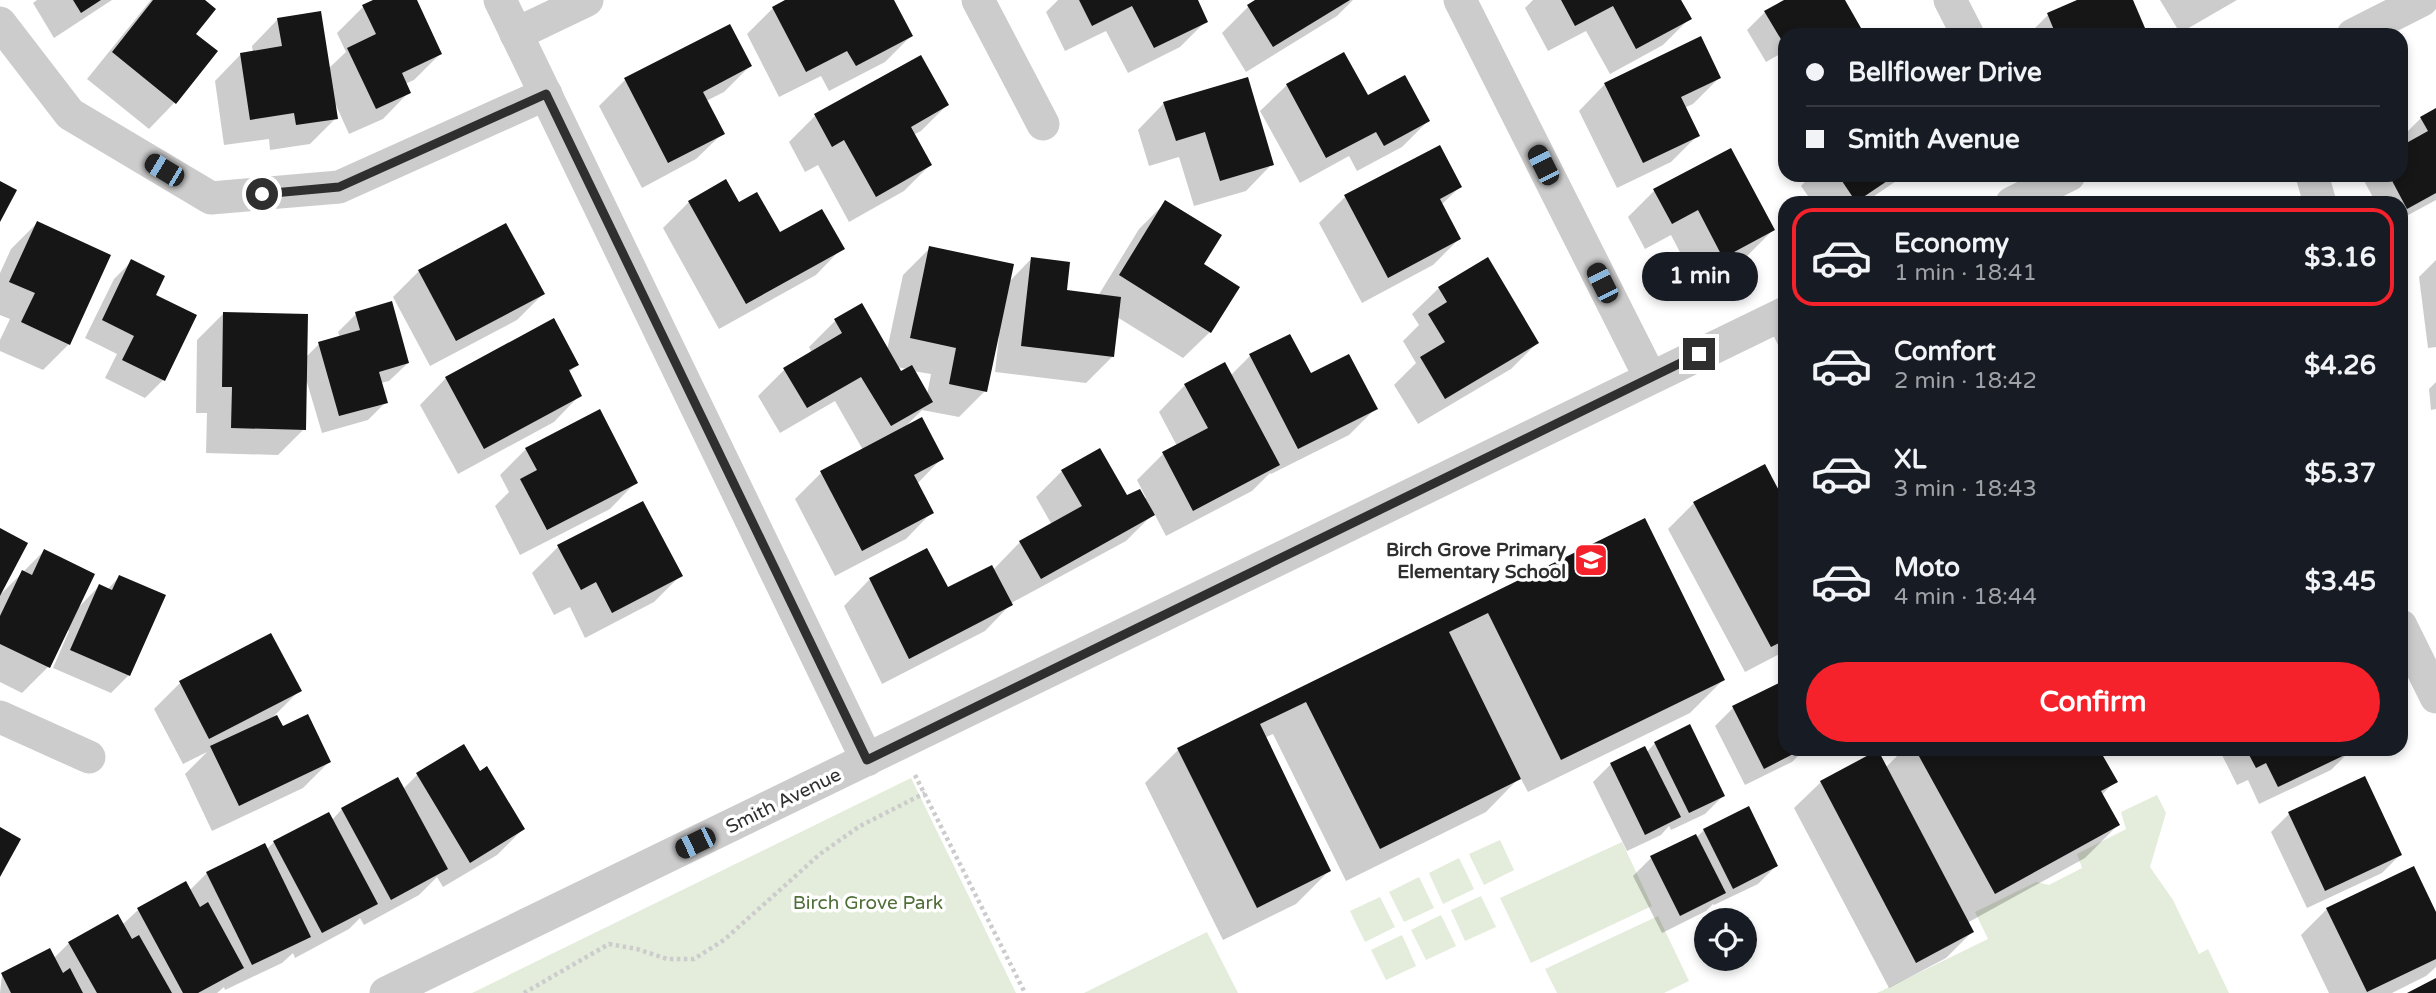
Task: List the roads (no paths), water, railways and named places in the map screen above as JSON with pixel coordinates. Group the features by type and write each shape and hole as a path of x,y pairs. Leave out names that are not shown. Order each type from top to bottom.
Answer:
{"street":[{"path":"500,0 867,760"},
{"path":"516,34 587,0"},
{"path":"978,0 1043,124"},
{"path":"1460,0 1650,377"},
{"path":"1950,0 1964,28"},
{"path":"2367,28 2423,0"},
{"path":"0,23 70,114 211,198 339,187 546,94"},
{"path":"2024,196 2048,182"},
{"name":"Smith Avenue","path":"386,993 1650,377 1778,325"},
{"path":"2408,640 2436,697"},
{"path":"0,717 89,757"}],"place":[{"name":"Birch Grove Primary Elementary School","path":"1591,560"}],"park label":[{"name":"Birch Grove Park","path":"868,902"}]}
